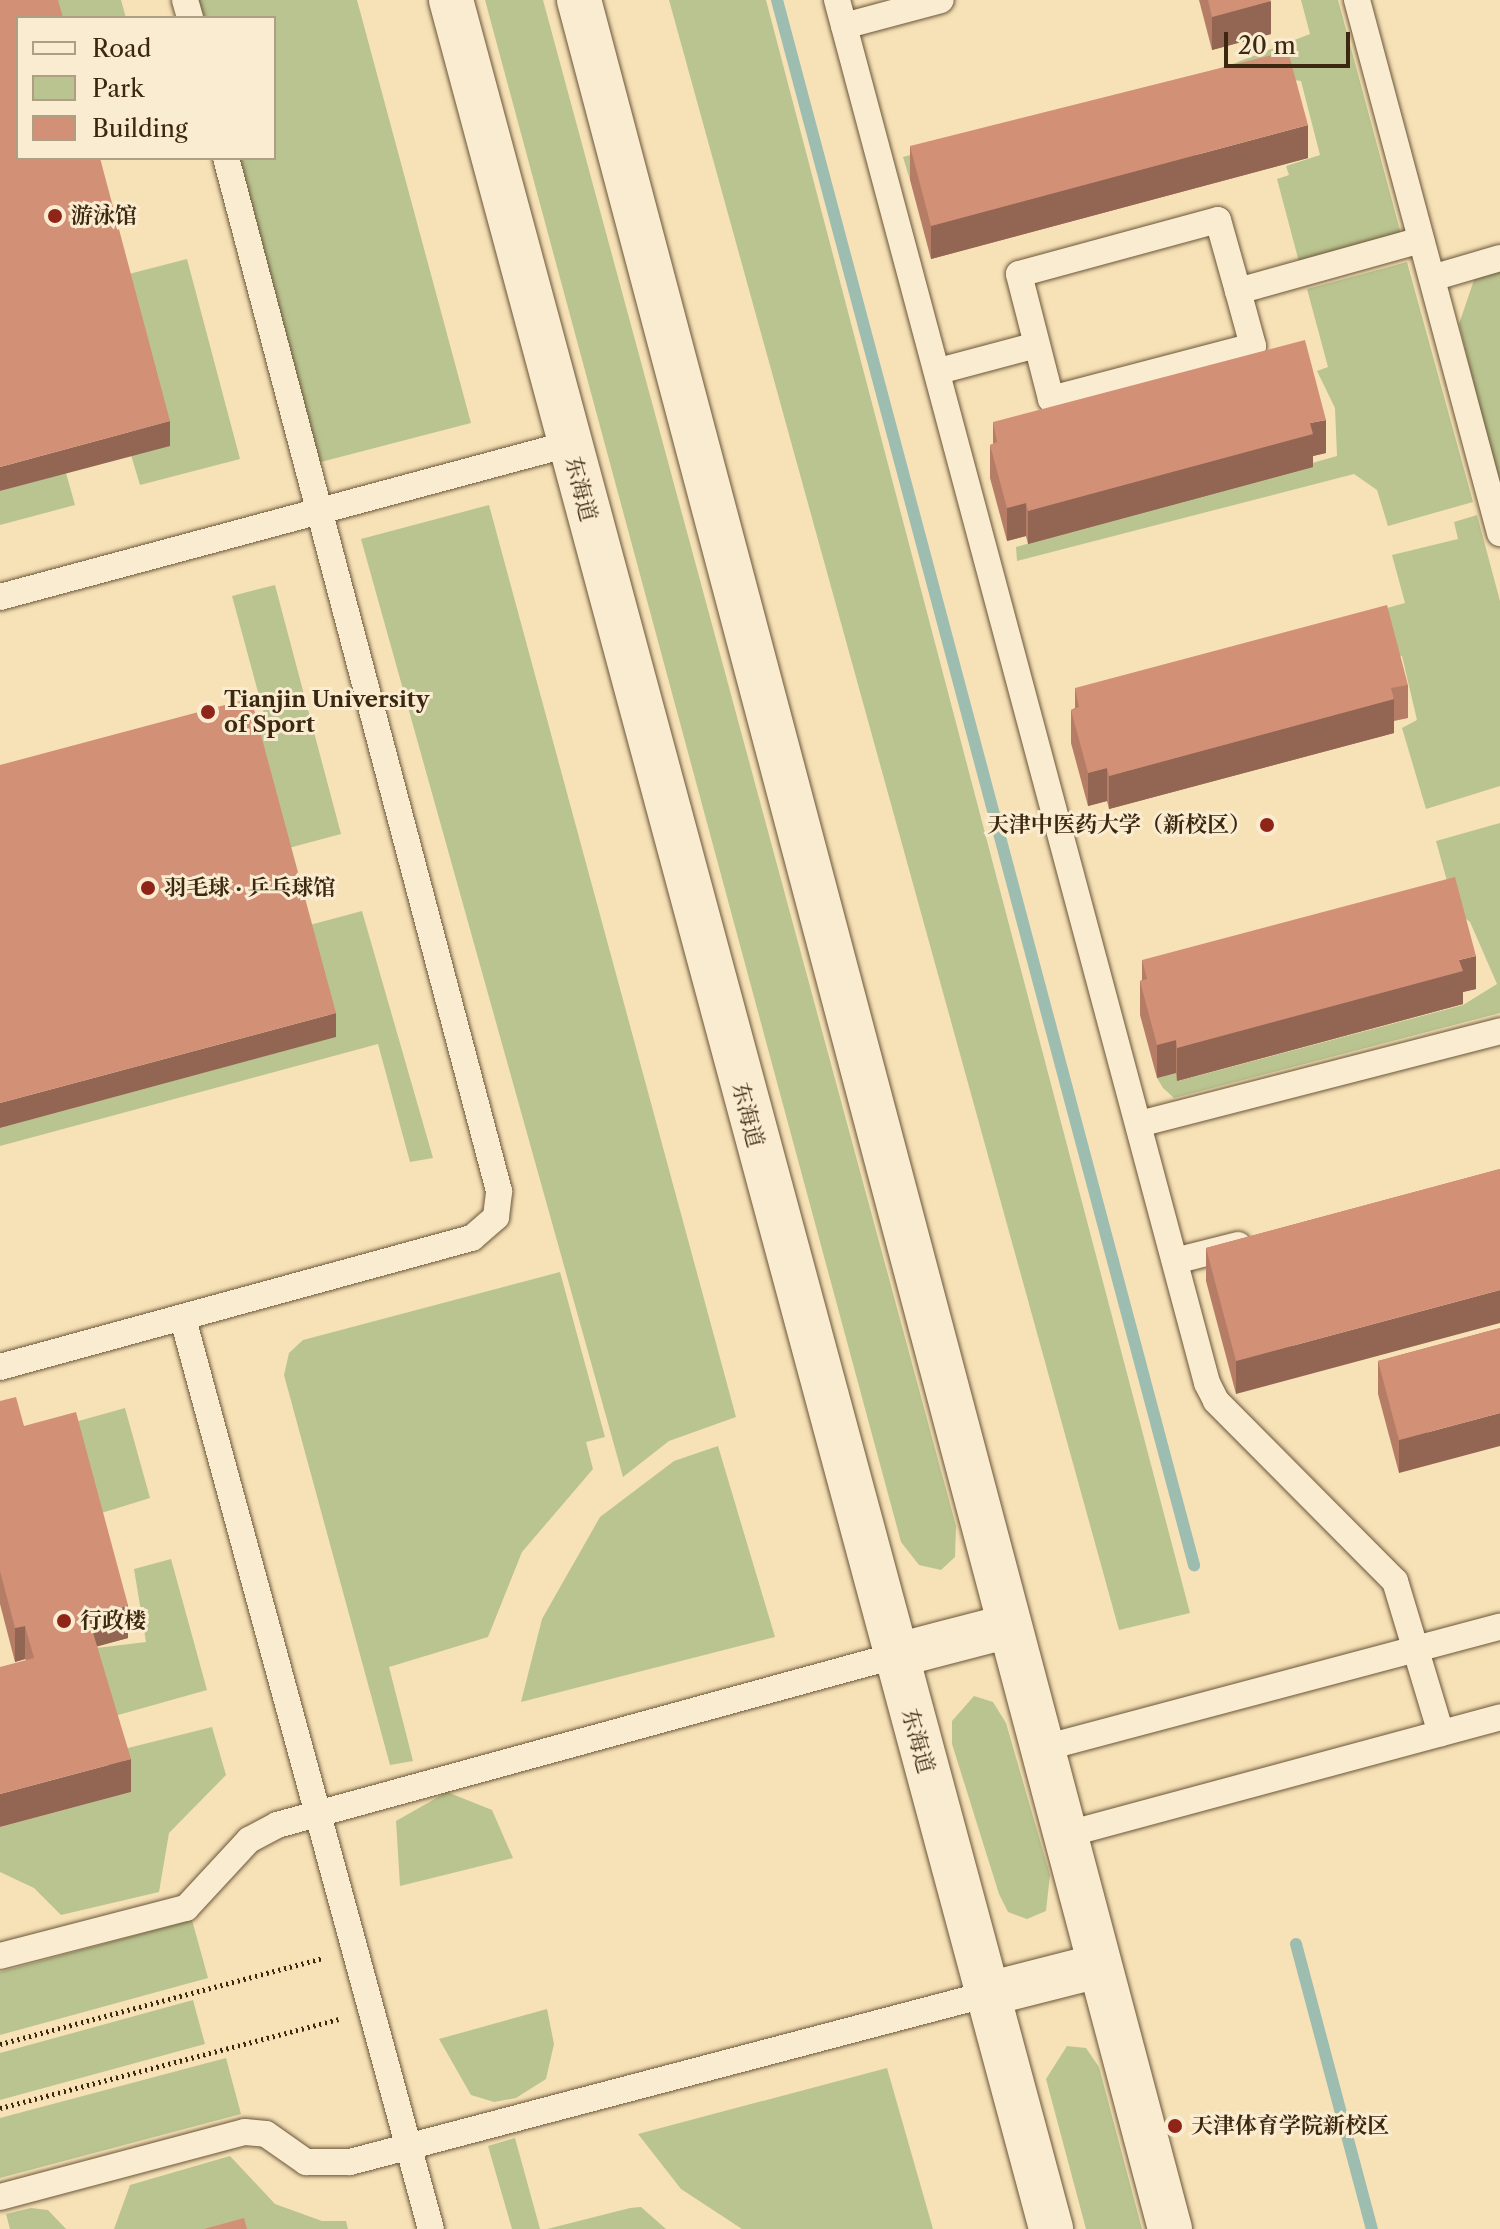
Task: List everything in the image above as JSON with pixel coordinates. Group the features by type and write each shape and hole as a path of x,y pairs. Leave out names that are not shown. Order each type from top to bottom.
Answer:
{"main road":[{"name":"东海道","path":"451,0 894,1656 1051,2229"},
{"path":"579,0 1005,1627 1170,2229"},
{"path":"894,1656 1005,1627"},
{"path":"988,1994 1098,1966"}],"lane":[{"path":"837,0 939,371 1175,1261 1216,1401 1395,1581 1419,1649 1441,1733"},
{"path":"844,26 941,0"},
{"path":"1357,0 1500,533"},
{"path":"0,1367 472,1238 496,1217 499,1191 227,160"},
{"path":"1218,220 1253,346 1051,399 1037,345 1019,274 1218,220"},
{"path":"1238,291 1421,240"},
{"path":"1432,278 1500,258"},
{"path":"939,371 1037,345"},
{"path":"0,597 569,444"},
{"path":"1139,1124 1500,1031"},
{"path":"1175,1261 1268,1238"},
{"path":"183,1319 431,2229"},
{"path":"1040,1749 1500,1627"},
{"path":"0,1956 186,1908 249,1840 320,1815 894,1656"},
{"path":"1064,1835 1500,1717"},
{"path":"0,2197 245,2132 266,2134 324,2167 988,1994"}],"path":[{"path":"0,2044 356,1949"},
{"path":"0,2108 373,2011"}],"green space":[{"path":"53,0 121,0 125,16 57,16"},
{"path":"197,0 357,0 471,423 317,463 239,160 276,160 276,16 201,16"},
{"path":"485,0 543,0 956,1526 955,1557 941,1570 919,1565 901,1542"},
{"path":"669,0 766,0 1190,1613 1119,1630"},
{"path":"1301,0 1338,0 1401,234 1299,262 1277,179 1289,175 1286,166 1320,155 1301,81 1286,79 910,180 903,157 1199,77 1310,34"},
{"path":"187,259 240,459 140,485 131,455 125,275"},
{"path":"1407,262 1473,502 1388,526 1377,490 1354,474 1017,561 1016,547 1337,456 1335,408 1317,371 1328,367 1307,289"},
{"path":"1500,266 1500,491 1459,324 1474,280"},
{"path":"66,473 75,505 0,525 0,491"},
{"path":"489,505 736,1417 669,1441 623,1477 361,539"},
{"path":"1477,515 1500,601 1500,786 1426,809 1402,728 1417,720 1402,656 1392,658 1369,613 1405,603 1392,555 1458,539 1454,522"},
{"path":"275,585 341,834 285,849 251,722 265,718 232,596"},
{"path":"1500,823 1500,1013 1174,1098 1163,1088 1157,1078 1176,1073 1178,1081 1463,1005 1497,984 1470,922 1455,910 1436,841"},
{"path":"362,911 433,1158 410,1162 378,1044 0,1146 0,1128 335,1037 306,926"},
{"path":"560,1272 605,1437 586,1442 593,1469 522,1552 488,1637 389,1667 413,1761 390,1765 284,1375 289,1353 303,1340"},
{"path":"125,1408 150,1498 95,1515 18,1438"},
{"path":"718,1446 775,1637 521,1702 542,1619 600,1517 674,1461"},
{"path":"171,1559 207,1690 111,1717 88,1649 146,1642 134,1569"},
{"path":"974,1696 993,1702 1006,1723 1050,1875 1046,1911 1027,1919 1008,1912 999,1894 952,1744 952,1721"},
{"path":"212,1727 226,1775 169,1833 159,1892 61,1915 34,1888 0,1872 0,1827 131,1792 120,1750"},
{"path":"447,1792 492,1810 513,1858 400,1886 396,1821"},
{"path":"192,1920 208,1978 0,2035 0,1972"},
{"path":"193,2000 205,2044 0,2100 0,2053"},
{"path":"547,2009 554,2044 546,2079 516,2098 494,2102 471,2095 439,2039"},
{"path":"1067,2046 1086,2048 1099,2067 1142,2229 1086,2229 1046,2079"},
{"path":"226,2058 241,2114 0,2178 0,2118"},
{"path":"887,2068 933,2229 742,2229 681,2189 638,2134"},
{"path":"515,2138 540,2229 512,2229 488,2146"},
{"path":"230,2156 275,2204 322,2221 346,2221 348,2229 114,2229 130,2185"},
{"path":"641,2207 666,2229 547,2229 630,2208"},
{"path":"31,2208 48,2210 66,2229 10,2229 6,2214"}],"building":[{"name":"游泳馆","path":"0,0 58,0 62,16 16,16 16,160 101,160 170,421 0,467"},
{"path":"1208,0 1270,0 1271,1 1212,17"},
{"path":"1288,51 1308,125 931,226 910,146"},
{"path":"1305,340 1326,420 1310,423 1313,434 1028,511 1026,503 1007,508 990,445 997,442 993,422"},
{"path":"1387,605 1408,685 1391,688 1394,699 1109,776 1107,768 1088,773 1071,710 1079,707 1075,688"},
{"name":"羽毛球 · 乒乓球馆","path":"251,698 336,1013 0,1103 0,765"},
{"path":"1455,877 1476,956 1459,960 1463,971 1177,1048 1176,1040 1157,1045 1140,981 1147,979 1142,960"},
{"path":"1500,1169 1500,1290 1236,1361 1206,1248"},
{"path":"1500,1328 1500,1413 1399,1440 1378,1361"},
{"name":"行政楼","path":"16,1397 24,1426 76,1412 128,1605 88,1616 131,1759 0,1794 0,1667 34,1658 25,1626 15,1628 0,1571 0,1401"},
{"path":"244,2218 247,2229 204,2229"}],"waterway":[{"path":"777,0 1194,1565"},
{"path":"1296,1944 1372,2229"}],"place":[{"name":"游泳馆","path":"55,216"},
{"name":"Tianjin University of Sport","path":"208,712"},
{"name":"天津中医药大学（新校区）","path":"1267,825"},
{"name":"羽毛球 · 乒乓球馆","path":"148,888"},
{"name":"行政楼","path":"64,1621"},
{"name":"天津体育学院新校区","path":"1175,2126"}]}
